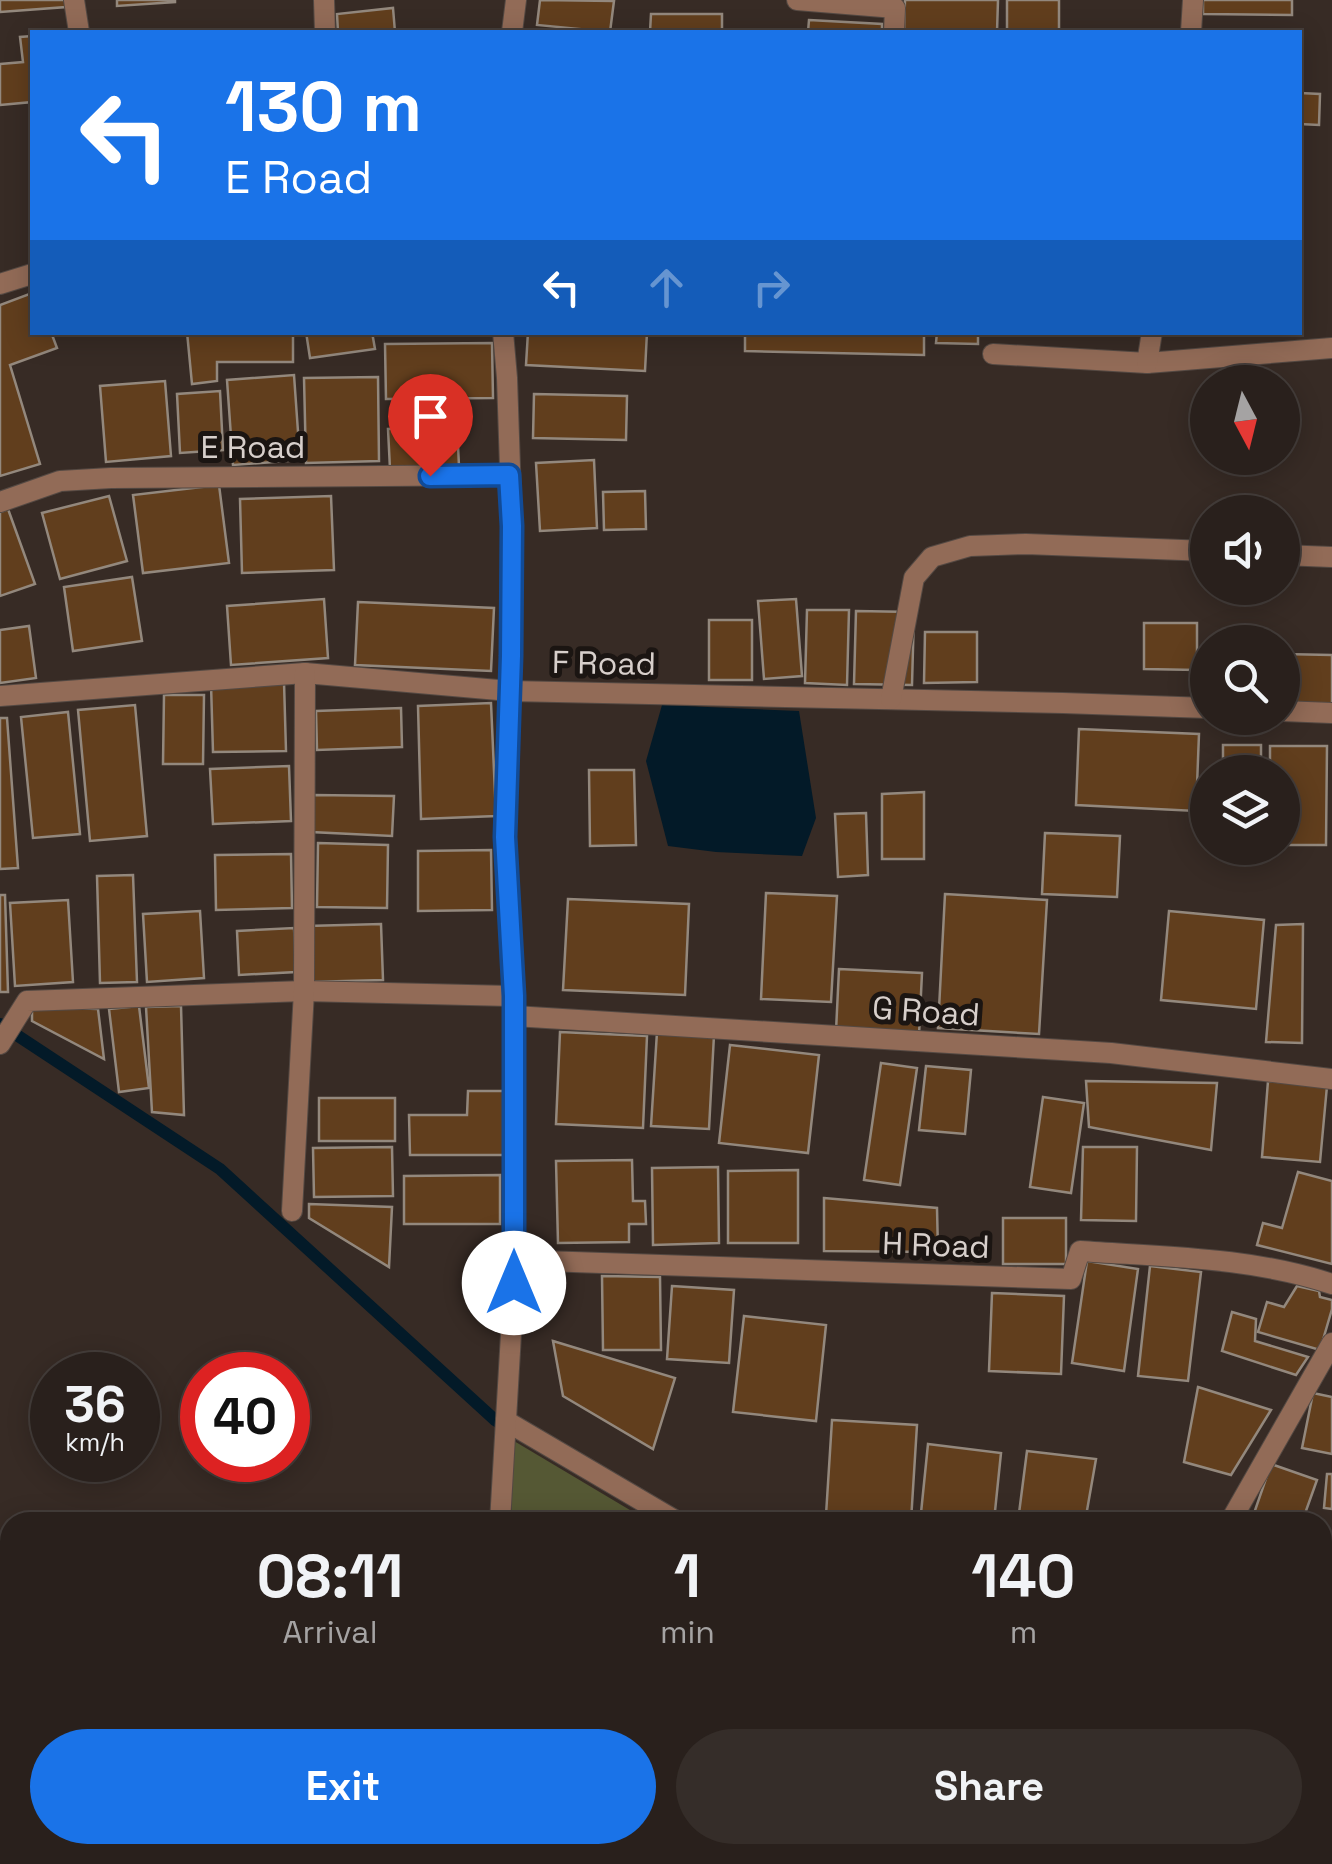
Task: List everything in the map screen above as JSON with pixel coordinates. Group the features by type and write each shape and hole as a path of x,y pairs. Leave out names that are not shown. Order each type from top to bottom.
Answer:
{"street":[{"path":"74,0 79,30"},
{"path":"324,0 324,30"},
{"path":"512,30 516,0"},
{"path":"797,0 896,4 894,30"},
{"path":"1191,30 1194,0"},
{"path":"0,284 30,275"},
{"path":"501,1512 514,1260 514,1006 505,837 512,526 503,335"},
{"path":"1147,363 1152,335"},
{"path":"993,354 1147,363 1332,348"},
{"name":"E Road","path":"0,502 60,481 111,478 509,475"},
{"path":"892,699 914,578 932,557 970,546 1026,544 1190,551"},
{"path":"1300,556 1332,557"},
{"path":"292,1212 304,991 306,674"},
{"name":"F Road","path":"0,696 306,674 510,691 1190,707"},
{"path":"1300,712 1332,713"},
{"name":"G Road","path":"0,1044 27,1001 304,991 1111,1053 1332,1079"},
{"name":"H Road","path":"514,1260 1071,1279 1080,1251 1234,1261 1296,1272 1332,1284"},
{"path":"1236,1512 1332,1343"},
{"path":"506,1421 661,1512"}],"green space":[{"path":"514,1441 633,1512 511,1512"}],"water":[{"path":"662,705 799,711 816,818 802,856 668,846 646,761"}],"building":[{"path":"0,0 65,0 66,7 0,12"},
{"path":"117,0 175,0 175,2 117,6"},
{"path":"540,0 614,1 610,30 537,25"},
{"path":"905,0 998,0 997,30 904,30"},
{"path":"1007,0 1059,0 1059,30 1007,30"},
{"path":"1203,0 1292,0 1292,15 1203,14"},
{"path":"393,8 395,30 338,30 337,14"},
{"path":"651,14 722,14 722,30 650,30"},
{"path":"809,20 882,24 882,30 808,30"},
{"path":"30,36 30,102 0,105 0,64 23,62 20,37"},
{"path":"1302,93 1320,94 1319,125 1302,124"},
{"path":"30,294 30,335 52,335 57,348 10,365 40,464 0,476 0,305"},
{"path":"187,335 293,335 293,362 217,362 217,381 192,384"},
{"path":"306,335 373,335 375,349 310,358"},
{"path":"528,335 647,335 645,371 526,365"},
{"path":"745,335 924,335 924,355 745,351"},
{"path":"937,335 978,335 978,344 936,343"},
{"path":"492,343 493,398 386,399 385,344"},
{"path":"294,375 300,460 233,465 227,380"},
{"path":"378,377 379,461 306,463 304,378"},
{"path":"165,381 171,456 106,462 100,386"},
{"path":"220,391 223,450 180,453 177,394"},
{"path":"534,394 627,396 626,440 533,438"},
{"path":"457,426 459,466 390,469 388,429"},
{"path":"594,460 597,528 540,531 536,463"},
{"path":"219,485 229,563 143,573 133,495"},
{"path":"645,491 646,529 604,530 603,492"},
{"path":"109,496 127,561 60,579 42,513"},
{"path":"331,496 334,570 242,573 240,499"},
{"path":"8,509 35,584 0,596 0,512"},
{"path":"132,577 142,641 73,651 64,587"},
{"path":"324,599 328,658 231,665 227,606"},
{"path":"796,599 802,676 764,679 758,601"},
{"path":"358,602 494,608 491,671 355,665"},
{"path":"807,610 849,610 847,685 805,683"},
{"path":"856,611 914,612 912,685 854,684"},
{"path":"709,620 752,620 752,680 709,680"},
{"path":"1144,623 1197,623 1190,625 1190,670 1144,669"},
{"path":"29,626 36,678 0,683 0,630"},
{"path":"925,632 977,632 977,682 924,683"},
{"path":"1300,654 1332,655 1332,706 1300,705"},
{"path":"284,682 286,751 213,752 211,684"},
{"path":"164,695 204,695 203,764 163,764"},
{"path":"491,703 496,816 421,819 418,706"},
{"path":"135,705 147,836 90,841 78,710"},
{"path":"401,708 402,747 317,750 316,711"},
{"path":"68,712 80,834 33,838 21,717"},
{"path":"0,718 7,718 18,868 0,869"},
{"path":"1079,729 1199,735 1198,755 1190,755 1190,811 1076,805"},
{"path":"1223,745 1261,745 1261,755 1223,755"},
{"path":"1270,746 1327,746 1326,845 1300,845 1300,755 1270,755"},
{"path":"289,766 291,821 213,824 210,769"},
{"path":"589,770 634,770 636,845 590,846"},
{"path":"924,792 924,859 882,859 882,794"},
{"path":"313,795 394,796 392,836 311,832"},
{"path":"866,813 868,875 838,877 835,814"},
{"path":"1045,833 1120,836 1117,897 1042,894"},
{"path":"318,843 388,845 387,908 317,907"},
{"path":"491,850 492,910 418,911 418,851"},
{"path":"291,854 292,908 216,910 215,855"},
{"path":"133,875 137,982 100,983 97,876"},
{"path":"766,893 837,896 831,1002 761,999"},
{"path":"945,894 1047,900 1039,1034 938,1028"},
{"path":"0,895 5,895 8,992 0,992"},
{"path":"568,899 689,904 685,995 563,990"},
{"path":"68,900 73,982 15,986 10,903"},
{"path":"200,911 204,978 147,982 143,914"},
{"path":"1169,911 1264,920 1256,1009 1161,1000"},
{"path":"381,924 383,980 308,982 307,926"},
{"path":"1303,924 1302,1043 1266,1042 1276,925"},
{"path":"294,928 296,972 239,975 237,931"},
{"path":"839,969 922,973 919,1035 836,1031"},
{"path":"139,1006 149,1088 119,1092 109,1009"},
{"path":"181,1006 184,1115 152,1112 146,1007"},
{"path":"32,1007 98,1009 104,1059 32,1021"},
{"path":"560,1032 647,1036 643,1128 556,1124"},
{"path":"657,1032 714,1035 709,1129 651,1126"},
{"path":"730,1045 819,1055 808,1153 719,1143"},
{"path":"881,1063 917,1068 900,1185 864,1180"},
{"path":"926,1066 971,1070 965,1134 919,1130"},
{"path":"1086,1081 1217,1083 1211,1150 1089,1127"},
{"path":"1268,1081 1327,1086 1320,1162 1262,1157"},
{"path":"468,1091 507,1091 507,1155 410,1155 409,1115 467,1115"},
{"path":"1043,1097 1084,1103 1071,1193 1030,1187"},
{"path":"319,1098 395,1098 395,1141 319,1141"},
{"path":"392,1147 393,1196 314,1197 313,1148"},
{"path":"1083,1147 1137,1147 1136,1221 1081,1220"},
{"path":"632,1160 633,1201 645,1201 646,1224 629,1224 629,1242 558,1243 556,1161"},
{"path":"718,1167 719,1243 653,1245 652,1168"},
{"path":"798,1170 798,1243 728,1243 728,1171"},
{"path":"1298,1172 1332,1181 1332,1264 1257,1245 1263,1223 1282,1228"},
{"path":"500,1175 500,1224 404,1224 404,1176"},
{"path":"824,1198 937,1208 938,1252 824,1251"},
{"path":"309,1204 392,1207 389,1267 309,1218"},
{"path":"1003,1218 1066,1218 1066,1264 1003,1264"},
{"path":"1087,1261 1138,1269 1124,1371 1072,1363"},
{"path":"1150,1266 1201,1272 1188,1381 1138,1376"},
{"path":"602,1276 660,1277 661,1350 603,1350"},
{"path":"672,1286 734,1290 729,1363 667,1359"},
{"path":"1297,1286 1319,1291 1320,1297 1332,1300 1320,1350 1258,1332 1267,1302 1284,1307"},
{"path":"992,1293 1064,1296 1061,1374 989,1371"},
{"path":"1232,1312 1256,1319 1255,1341 1308,1357 1296,1375 1222,1351"},
{"path":"744,1316 826,1325 816,1421 733,1412"},
{"path":"553,1341 675,1378 653,1449 563,1396"},
{"path":"1198,1387 1271,1410 1231,1475 1184,1462"},
{"path":"1313,1393 1332,1397 1332,1454 1302,1448"},
{"path":"832,1420 917,1425 912,1512 826,1512"},
{"path":"928,1444 1001,1453 995,1512 921,1512"},
{"path":"1027,1451 1096,1459 1087,1512 1019,1512"},
{"path":"1271,1464 1317,1480 1306,1512 1254,1512"},
{"path":"1327,1474 1332,1474 1332,1509 1324,1508"}],"waterway":[{"path":"0,1024 220,1169 495,1420 510,1429"}],"route":[{"path":"430,476 509,475 511,656 505,837 514,996 514,1283"}]}
